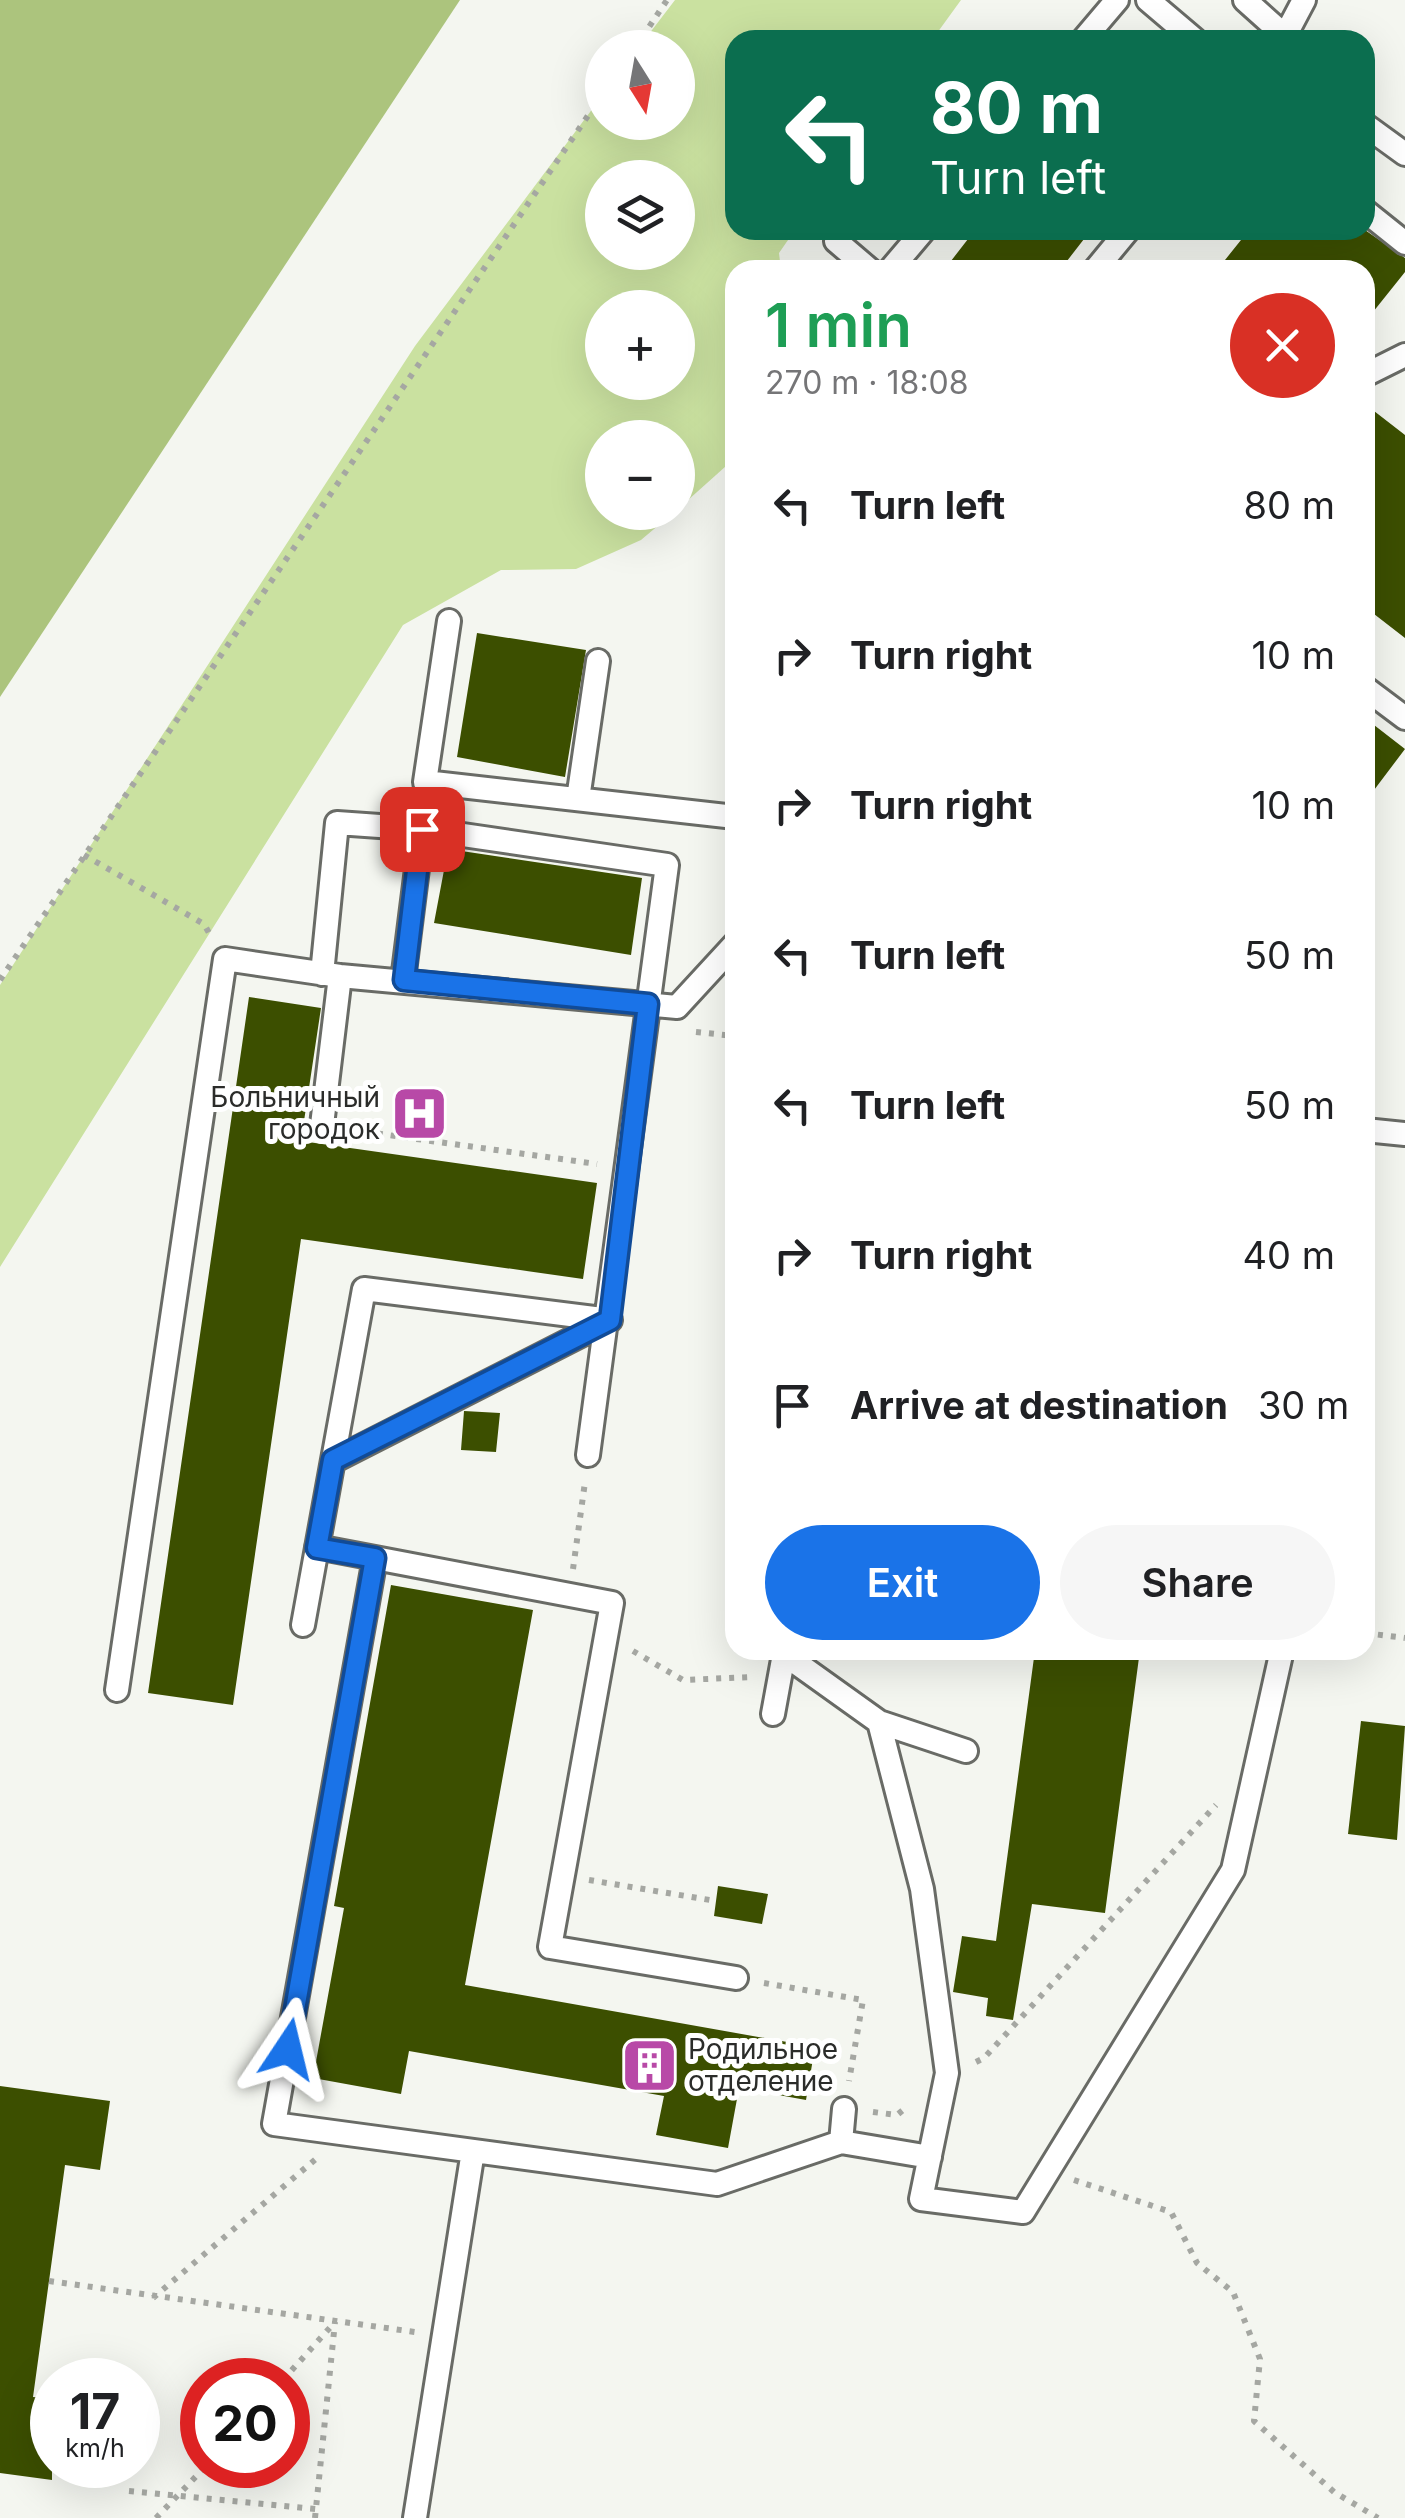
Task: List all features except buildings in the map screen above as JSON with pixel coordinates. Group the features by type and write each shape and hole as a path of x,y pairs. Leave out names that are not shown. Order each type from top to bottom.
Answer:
{"lane":[{"path":"1092,30 1117,0"},
{"path":"1148,0 1183,30"},
{"path":"1245,0 1276,30"},
{"path":"1288,30 1304,0"},
{"path":"1375,132 1405,154"},
{"path":"1375,219 1405,244"},
{"path":"898,260 916,240"},
{"path":"1102,260 1120,240"},
{"path":"836,241 858,260"},
{"path":"1375,369 1405,355"},
{"path":"448,621 425,782 725,816"},
{"path":"578,800 598,661"},
{"path":"1375,696 1405,718"},
{"path":"322,1126 337,823 422,829 667,865 610,1320 588,1455"},
{"path":"404,980 422,829"},
{"path":"117,1690 225,959 331,975 678,1007 725,955"},
{"path":"1375,1131 1405,1134"},
{"path":"303,1624 364,1289 610,1320"},
{"path":"333,1460 610,1320"},
{"path":"317,1548 612,1603 550,1946 736,1978"},
{"path":"375,1558 274,2124 717,2184 841,2142 930,2157"},
{"path":"773,1714 783,1660 879,1722 966,1750"},
{"path":"879,1722 922,1889 947,2073 921,2199 1023,2212 1233,1870 1280,1660"},
{"path":"841,2142 844,2109"},
{"path":"415,2518 473,2151"}],"path":[{"path":"647,30 668,0"},
{"path":"0,980 585,120"},
{"path":"84,855 204,924 225,959"},
{"path":"322,1126 628,1168"},
{"path":"570,1595 588,1455"},
{"path":"1375,1634 1405,1638"},
{"path":"606,1636 683,1680 783,1660"},
{"path":"736,1978 863,2000 844,2109 897,2115 947,2073 984,2058 1218,1802"},
{"path":"563,1876 716,1901"},
{"path":"153,2298 343,2134"},
{"path":"1048,2171 1170,2212 1197,2263 1233,2292 1260,2359 1254,2421 1334,2492 1378,2518"},
{"path":"49,2281 426,2334"},
{"path":"303,2358 335,2322"},
{"path":"129,2491 316,2514 335,2322"},
{"path":"156,2518 186,2488"}],"shaded area":[{"path":"0,0 460,0 0,697"},
{"path":"675,0 961,0 939,30 725,30 725,240 788,240 779,253 780,260 725,260 725,467 695,494 695,420 585,420 585,530 653,530 641,540 576,569 501,570 403,625 0,1267 0,985 415,346 585,119 585,140 695,140 695,30 652,30"}],"place":[{"name":"Больничный городок","path":"419,1113"},
{"name":"Родильное отделение","path":"649,2065"}],"route":[{"path":"288,2049 375,1558 317,1548 333,1460 610,1320 648,1004 404,980 422,829"}]}
